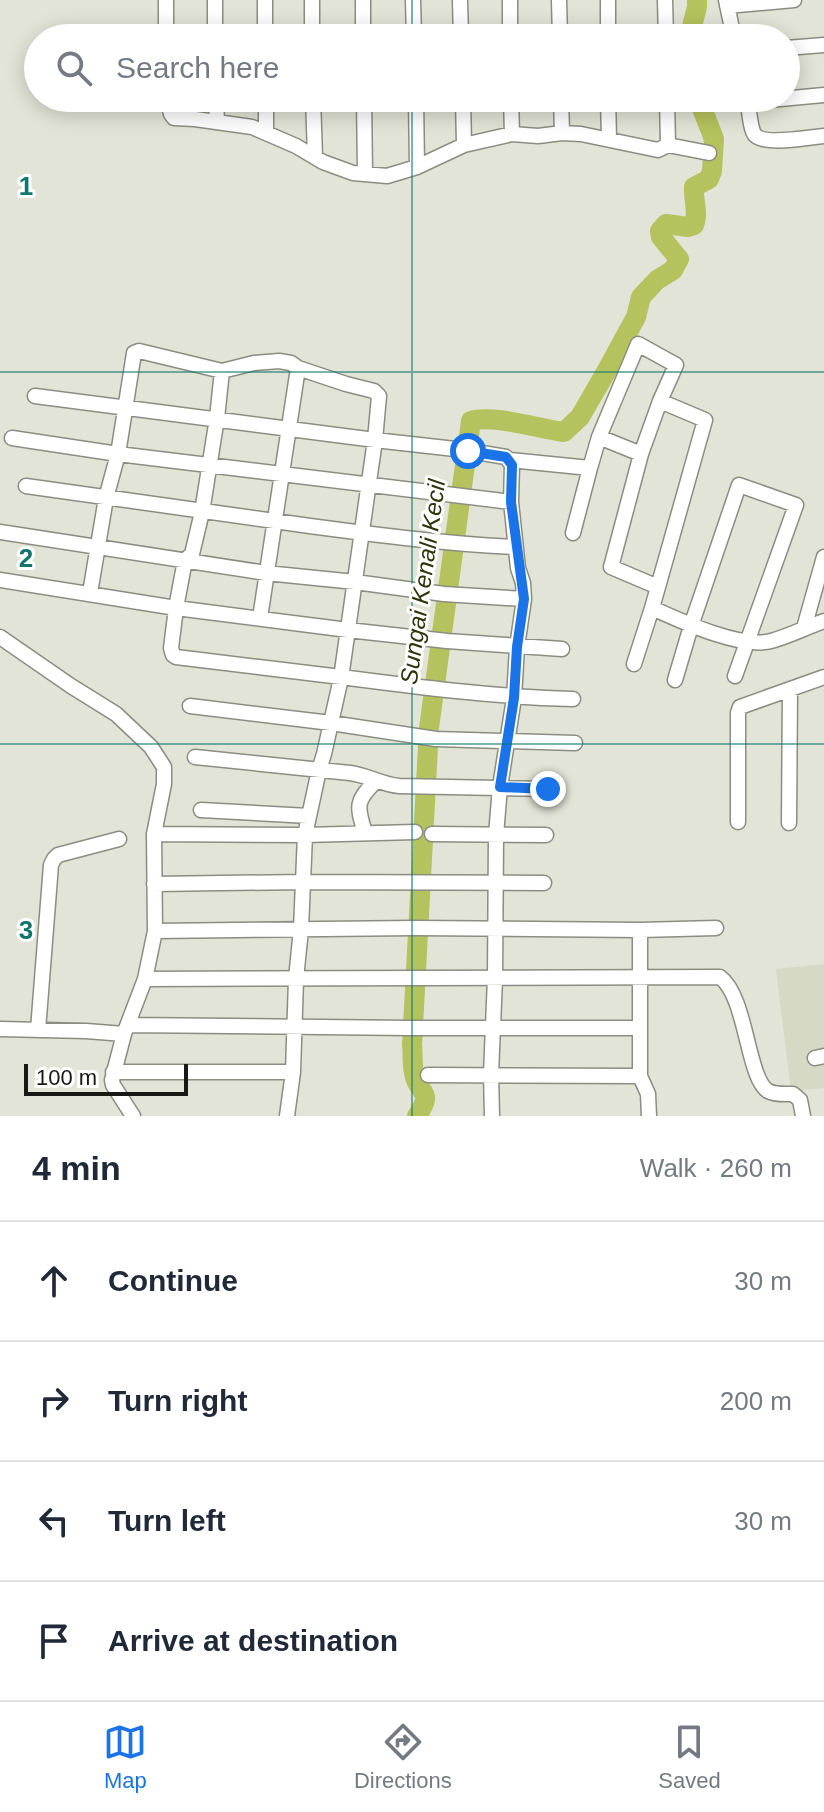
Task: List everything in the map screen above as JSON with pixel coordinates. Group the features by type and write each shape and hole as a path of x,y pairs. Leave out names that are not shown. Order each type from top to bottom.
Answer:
{"street":[{"path":"166,0 166,24"},
{"path":"215,0 215,24"},
{"path":"265,0 265,24"},
{"path":"312,0 312,24"},
{"path":"363,0 363,24"},
{"path":"413,0 414,24"},
{"path":"460,0 461,24"},
{"path":"510,0 510,24"},
{"path":"559,0 560,24"},
{"path":"608,0 608,24"},
{"path":"665,0 666,24"},
{"path":"731,24 726,3 794,0"},
{"path":"800,47 824,45"},
{"path":"800,97 824,95"},
{"path":"170,112 174,118 252,127 296,146 323,162 353,173 387,176 417,167 464,145 512,134 538,136 562,133 658,150 668,145 709,153"},
{"path":"217,112 217,122"},
{"path":"266,112 266,133"},
{"path":"313,112 315,157"},
{"path":"364,112 365,174"},
{"path":"416,112 417,167"},
{"path":"463,112 464,145"},
{"path":"511,112 512,134"},
{"path":"561,112 562,133"},
{"path":"608,112 609,139"},
{"path":"667,112 668,145"},
{"path":"750,112 757,138 770,141 824,136"},
{"path":"573,533 599,437 638,344 676,365 641,454 611,567 658,587"},
{"path":"90,593 135,352 222,371 270,361 291,363 298,368 374,391 379,396 341,678 305,835 293,1072 287,1116"},
{"path":"260,618 298,368"},
{"path":"222,371 202,512 192,554 185,560 176,608 171,648 173,655 514,698 573,699"},
{"path":"35,396 590,468"},
{"path":"634,664 705,420 660,401"},
{"path":"599,437 641,454"},
{"path":"12,438 210,466 511,502"},
{"path":"492,1116 496,835 524,599 515,547 510,460"},
{"path":"675,680 739,485 796,505 735,676"},
{"path":"26,486 453,544 515,547"},
{"path":"0,532 266,573 447,594 524,599"},
{"path":"804,628 819,596 823,564"},
{"path":"0,580 176,608 348,630 562,649"},
{"path":"652,608 691,626 746,642 769,642 824,621"},
{"path":"0,637 116,714 151,747 164,767 164,784 154,834 155,931 145,979 113,1072 113,1085 133,1116"},
{"path":"738,822 740,707 824,677"},
{"path":"789,823 790,689"},
{"path":"190,706 430,739 575,743"},
{"path":"195,757 361,775 375,782 399,786 548,789"},
{"path":"365,833 359,804 375,782"},
{"path":"201,810 309,816"},
{"path":"154,834 415,832"},
{"path":"432,834 546,835"},
{"path":"38,1030 51,865 58,855 119,839"},
{"path":"154,884 544,883"},
{"path":"155,931 716,928"},
{"path":"640,930 640,1076 648,1094 649,1116"},
{"path":"145,979 720,977 727,982 738,1007 759,1080 767,1090 777,1094 793,1094 800,1100 803,1116"},
{"path":"0,1029 295,1026 640,1028"},
{"path":"113,1072 293,1072"},
{"path":"428,1075 640,1076"}],"shaded area":[{"path":"824,964 824,1088 791,1091 776,969"}],"waterway":[{"name":"Sungai Kenali Kecil","path":"693,24 697,0"},
{"name":"Sungai Kenali Kecil","path":"417,1116 425,1101 414,1073 412,1045 429,728 471,421 503,421 564,432 580,417 636,317 641,297 657,280 673,270 679,259 661,237 660,231 666,224 694,225 694,187 709,179 712,171 714,139 703,112"}],"route":[{"path":"468,451 506,457 512,465 511,502 524,599 514,698 500,787 548,789"}]}
